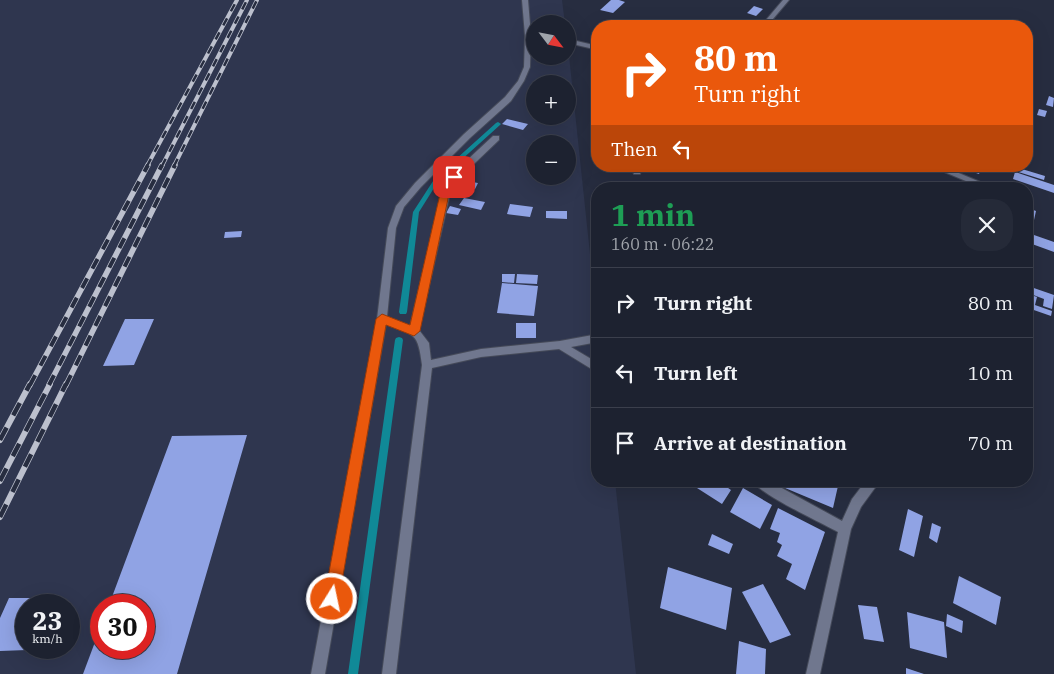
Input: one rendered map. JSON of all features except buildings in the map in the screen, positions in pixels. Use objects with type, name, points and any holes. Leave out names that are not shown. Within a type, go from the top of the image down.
[{"type":"street","points":[[525,0],[528,15]]},
{"type":"street","points":[[769,20],[786,0]]},
{"type":"street","points":[[576,43],[591,46]]},
{"type":"street","points":[[318,674],[382,319],[392,228],[400,206],[467,136],[508,99],[521,81],[527,65]]},
{"type":"street","points":[[414,331],[448,184],[496,138]]},
{"type":"street","points":[[949,172],[975,182]]},
{"type":"street","points":[[382,319],[414,331],[424,344],[427,365],[389,674]]},
{"type":"street","points":[[427,365],[481,353],[560,345],[591,339]]},
{"type":"street","points":[[560,345],[591,365]]},
{"type":"street","points":[[768,487],[845,528]]},
{"type":"street","points":[[813,674],[845,528],[852,508],[868,487]]},
{"type":"shaded area","points":[[0,0],[562,0],[564,15],[526,15],[526,65],[570,65],[571,75],[526,75],[526,125],[576,125],[576,122],[591,263],[591,487],[616,487],[636,674],[0,674]]},
{"type":"waterway","points":[[403,312],[416,212],[437,179],[498,124]]},
{"type":"waterway","points":[[353,674],[399,340]]},
{"type":"railway","points":[[147,166],[237,0]]},
{"type":"railway","points":[[162,166],[247,0]]},
{"type":"railway","points":[[174,166],[257,0]]},
{"type":"railway","points":[[30,385],[148,165]]},
{"type":"railway","points":[[49,385],[162,165]]},
{"type":"railway","points":[[66,385],[175,165]]},
{"type":"railway","points":[[0,440],[30,384]]},
{"type":"railway","points":[[0,481],[50,384]]},
{"type":"railway","points":[[0,517],[66,384]]},
{"type":"route","points":[[332,599],[382,319],[414,331],[445,194],[448,184],[454,177]]}]
